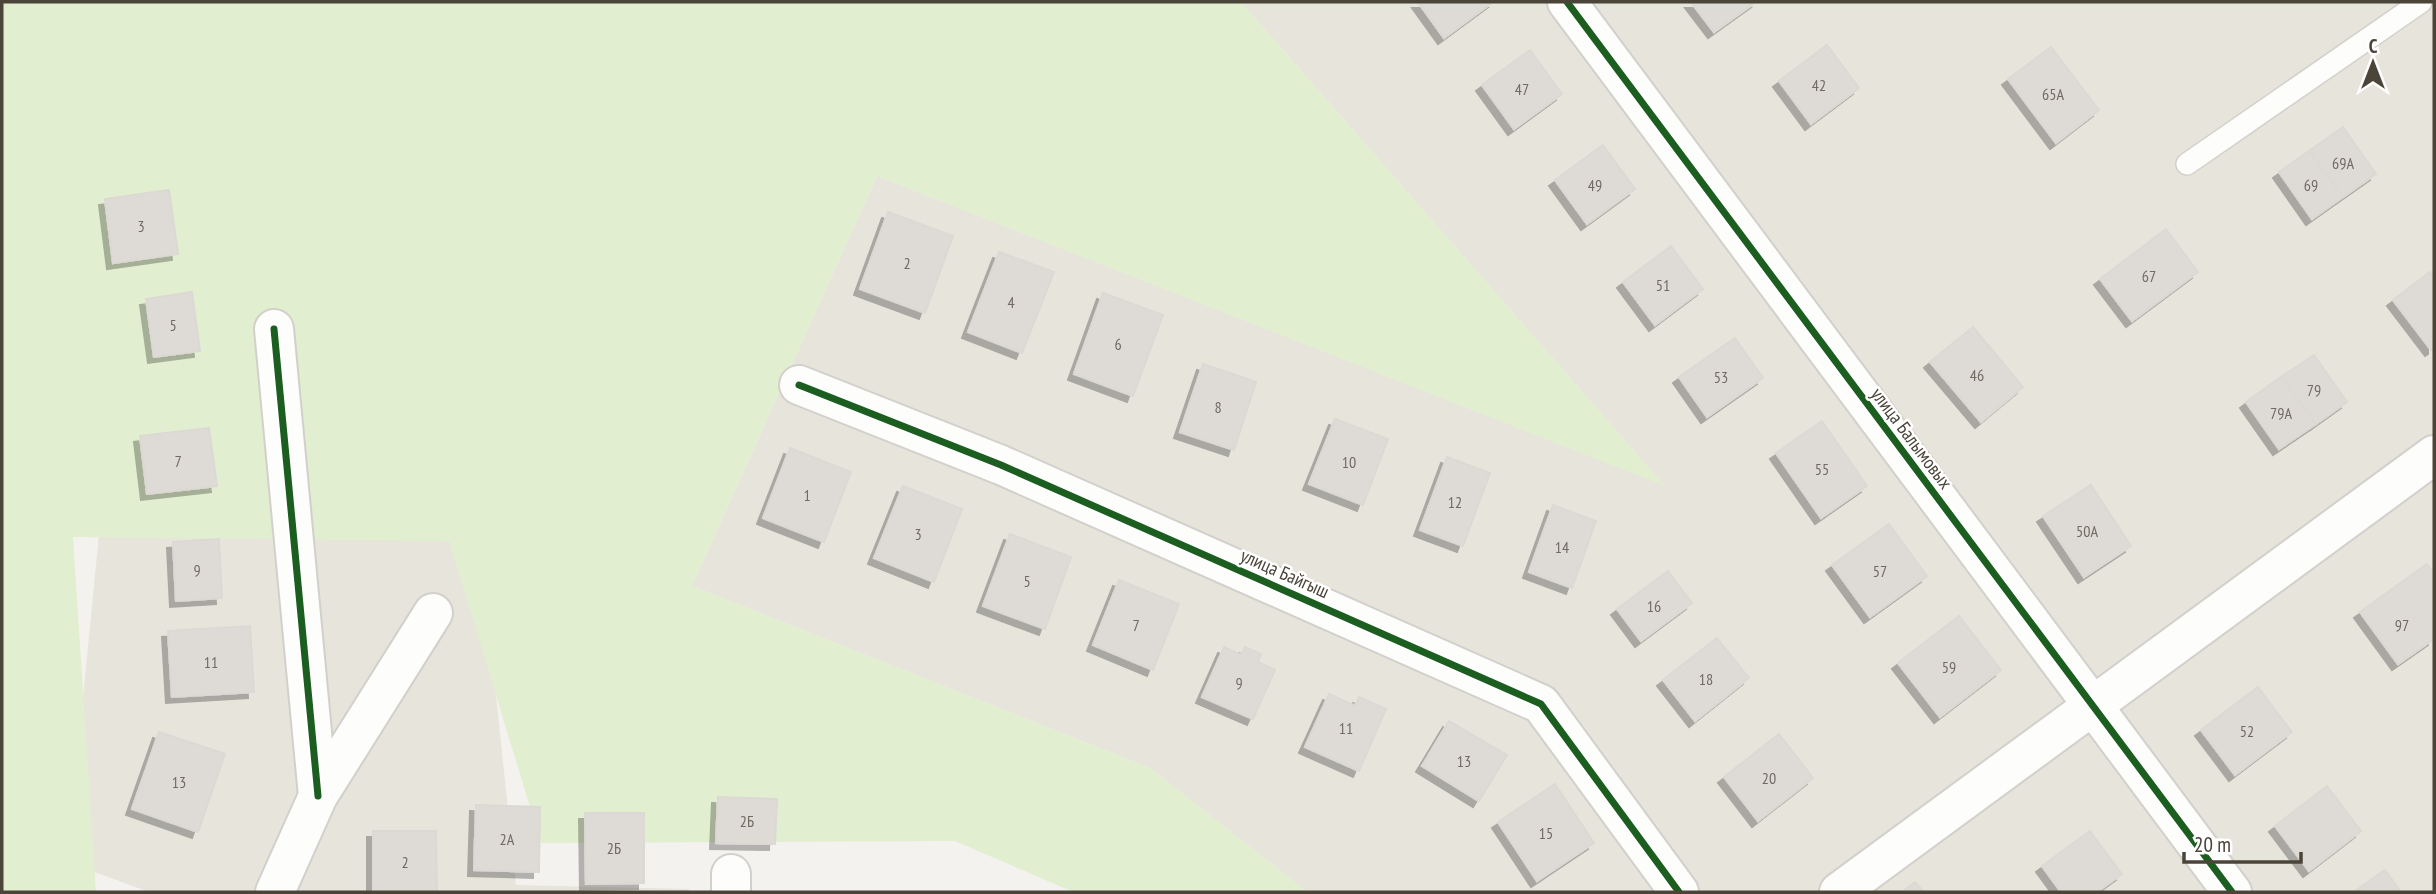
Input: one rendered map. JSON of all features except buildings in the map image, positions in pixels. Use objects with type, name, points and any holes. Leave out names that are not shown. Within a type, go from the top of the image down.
[{"type":"street","name":"улица Балымовых","points":[[1567,2],[2232,892]]},
{"type":"street","points":[[274,328],[318,796]]},
{"type":"street","name":"улица Байгыш","points":[[799,385],[1001,465],[1541,704],[1679,892]]},
{"type":"street","points":[[1839,892],[2434,455]]},
{"type":"street","points":[[275,892],[318,796],[433,613]]},
{"type":"lane","points":[[2187,164],[2421,2]]},
{"type":"shaded area","points":[[1241,2],[2434,2],[2434,892],[1307,892],[1150,768],[692,586],[877,176],[1664,485]]},
{"type":"shaded area","points":[[103,493],[480,544],[516,885],[689,889],[689,892],[149,892],[67,862]]},
{"type":"green space","points":[[2,2],[1241,2],[1665,486],[877,176],[692,586],[1150,768],[1307,892],[1073,892],[955,841],[541,843],[449,541],[73,537],[96,892],[2,892]]},
{"type":"cycle path","points":[[1567,2],[2232,892]]},
{"type":"cycle path","points":[[274,329],[318,796]]},
{"type":"cycle path","points":[[799,385],[1001,465],[1541,704],[1679,892]]}]
